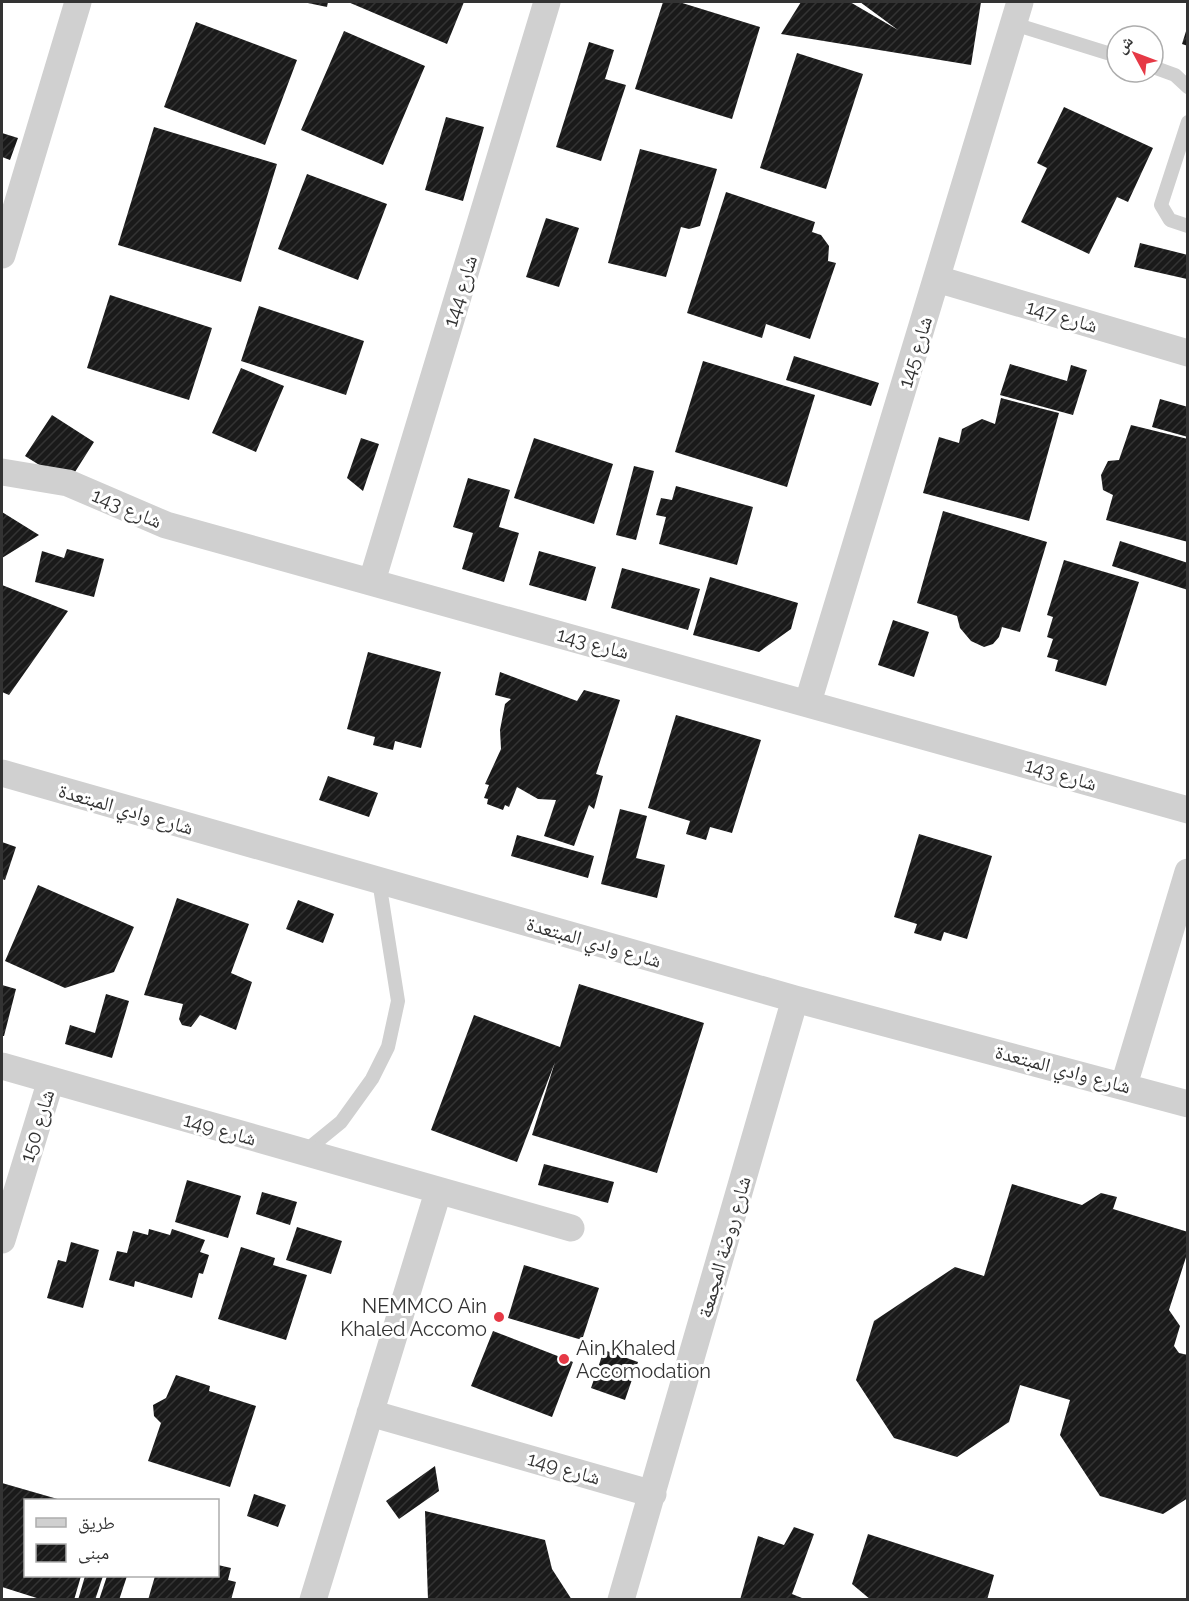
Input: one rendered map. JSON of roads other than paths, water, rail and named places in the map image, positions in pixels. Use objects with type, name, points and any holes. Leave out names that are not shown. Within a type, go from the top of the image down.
[{"type":"street","points":[[2,255],[78,2]]},
{"type":"street","name":"شارع 144","points":[[372,581],[548,2]]},
{"type":"street","name":"شارع 145","points":[[808,702],[1017,13]]},
{"type":"street","name":"شارع 147","points":[[937,279],[1188,353]]},
{"type":"street","name":"شارع 143","points":[[2,472],[68,483],[166,525],[808,702],[1188,810]]},
{"type":"street","name":"شارع وادي المبتعدة","points":[[2,773],[795,999],[1124,1085],[1188,1104]]},
{"type":"street","points":[[1124,1085],[1188,872]]},
{"type":"street","name":"شارع روضة المجمعة","points":[[621,1599],[795,999]]},
{"type":"street","name":"شارع 149","points":[[2,1066],[438,1192],[572,1228]]},
{"type":"street","name":"شارع 150","points":[[2,1240],[51,1080]]},
{"type":"street","points":[[313,1599],[438,1192]]},
{"type":"street","name":"شارع 149","points":[[370,1413],[653,1494]]},
{"type":"lane","points":[[1017,13],[1105,51]]},
{"type":"lane","points":[[1165,71],[1175,75],[1188,87]]},
{"type":"lane","points":[[1188,122],[1161,205],[1170,220],[1188,226]]},
{"type":"lane","points":[[303,1153],[341,1122],[372,1079],[388,1047],[398,1000],[379,881]]},
{"type":"place","name":"NEMMCO Ain Khaled Accomo","points":[[499,1317]]},
{"type":"place","name":"Ain Khaled Accomodation","points":[[564,1359]]}]
